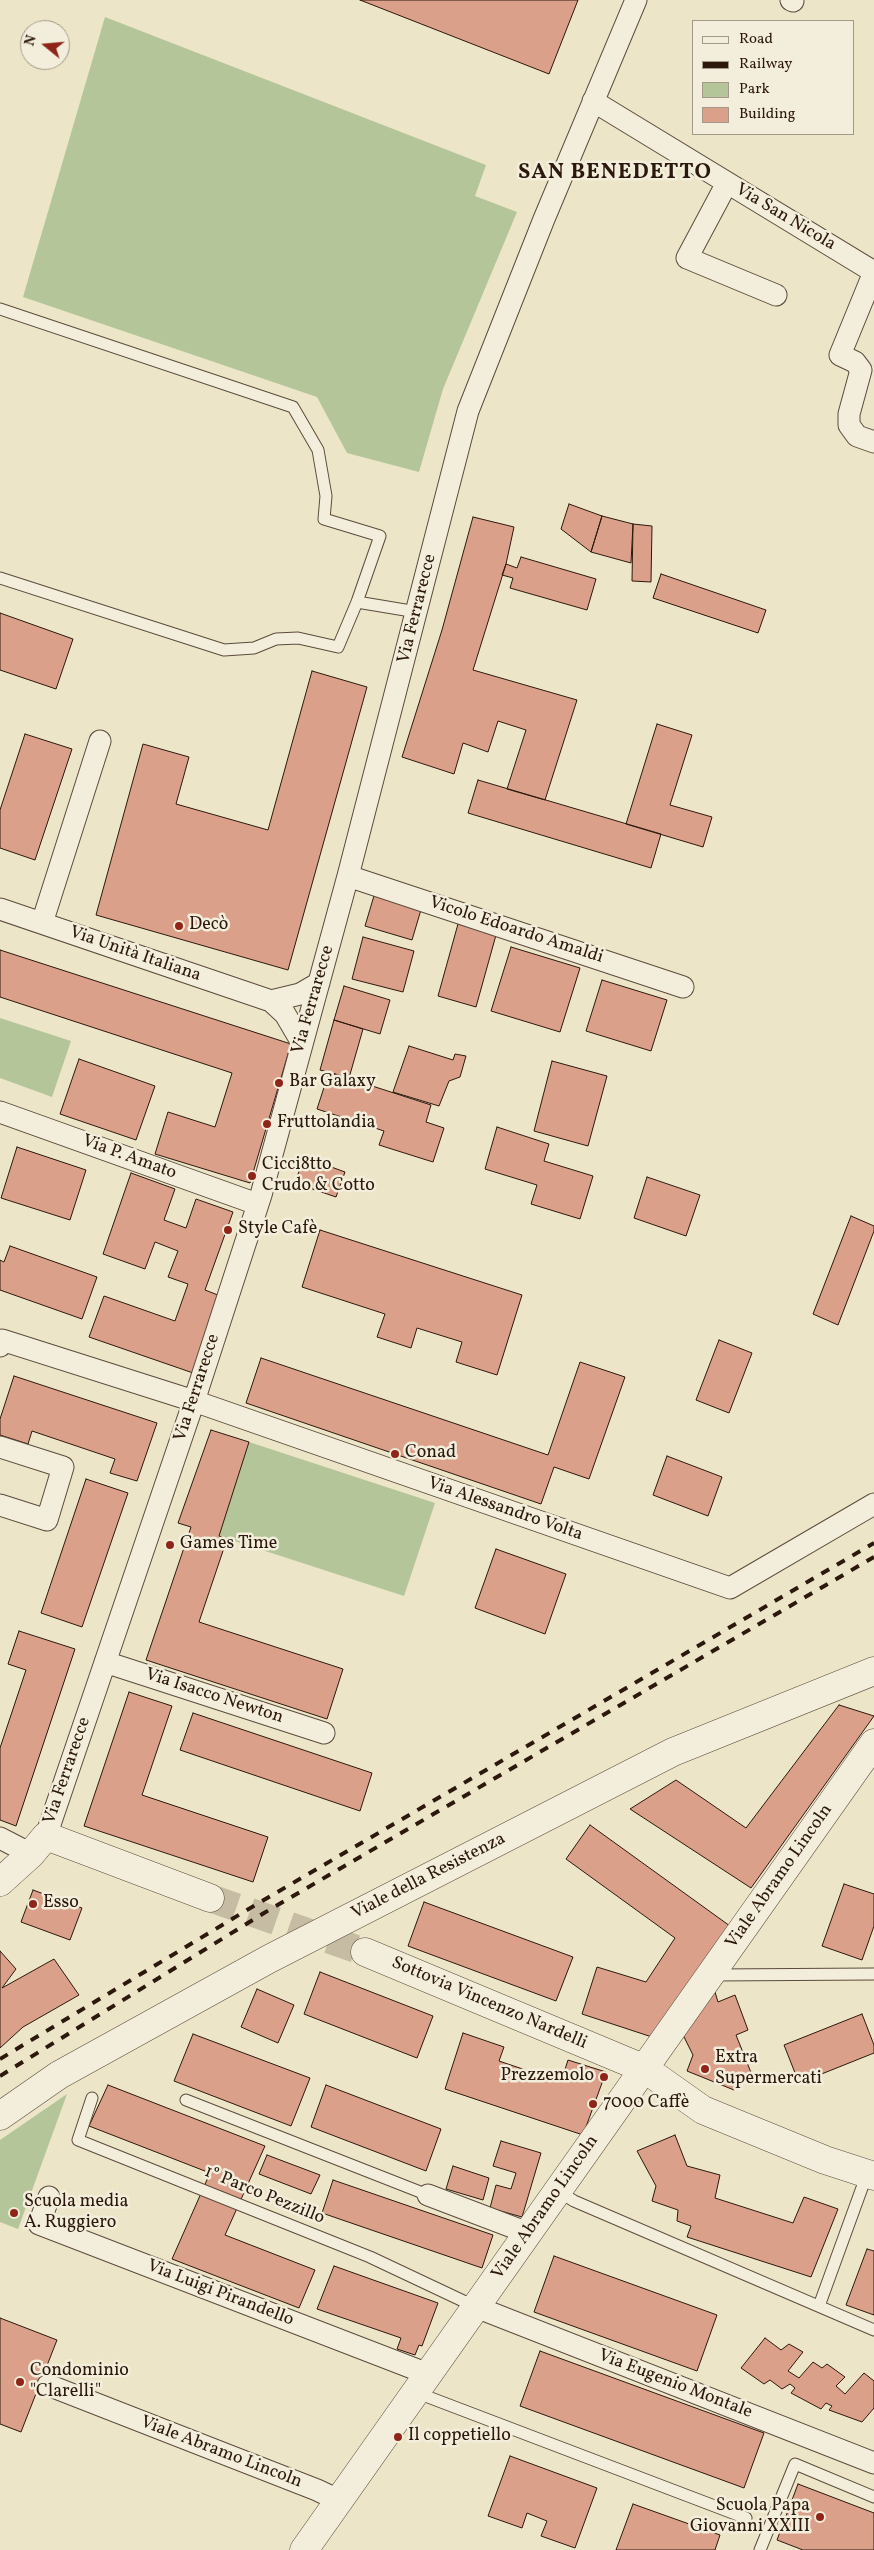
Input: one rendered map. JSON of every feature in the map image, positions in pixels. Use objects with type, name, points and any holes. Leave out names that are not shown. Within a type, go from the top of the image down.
[{"type":"street","name":"Via Ferrarecce","points":[[39,1845],[105,1662],[194,1401],[257,1204],[348,876],[468,411],[544,219],[636,0]]},
{"type":"street","name":"Via San Nicola","points":[[593,101],[874,272]]},
{"type":"street","points":[[727,183],[687,258],[776,295]]},
{"type":"street","points":[[874,272],[840,355],[855,362],[861,370],[849,414],[849,425],[852,432],[857,436],[874,442]]},
{"type":"street","points":[[42,923],[100,742]]},
{"type":"street","name":"Vicolo Edoardo Amaldi","points":[[348,876],[684,987]]},
{"type":"street","name":"Via Unità Italiana","points":[[0,909],[271,1001],[285,1014],[302,1043]]},
{"type":"street","points":[[271,1001],[300,994],[319,983]]},
{"type":"street","name":"Via P. Amato","points":[[0,1112],[257,1204]]},
{"type":"street","name":"Via Alessandro Volta","points":[[0,1346],[2,1340],[194,1401],[730,1588],[874,1504]]},
{"type":"street","points":[[0,1447],[64,1467],[47,1520],[0,1505]]},
{"type":"street","name":"Via Isacco Newton","points":[[105,1662],[324,1733]]},
{"type":"street","name":"Viale della Resistenza","points":[[0,2116],[59,2075],[269,1959],[673,1752],[874,1671]]},
{"type":"street","name":"Viale Abramo Lincoln","points":[[304,2550],[712,1975],[874,1743]]},
{"type":"street","points":[[0,1838],[39,1845],[210,1898]]},
{"type":"street","points":[[0,1882],[39,1845]]},
{"type":"street","name":"Sottovia Vincenzo Nardelli","points":[[365,1952],[645,2069],[703,2110]]},
{"type":"street","points":[[614,2056],[629,2091],[703,2110],[825,2160],[871,2175]]},
{"type":"street","points":[[428,2195],[528,2233]]},
{"type":"street","name":"Via Luigi Pirandello","points":[[48,2197],[39,2224],[421,2383]]},
{"type":"street","name":"Via Eugenio Montale","points":[[476,2307],[874,2463]]},
{"type":"street","name":"Viale Abramo Lincoln","points":[[48,2384],[308,2486],[338,2500]]},
{"type":"lane","points":[[0,309],[293,407],[318,450],[326,496],[324,519],[380,536],[358,602],[338,647],[298,638],[276,639],[254,648],[224,650],[0,578]]},
{"type":"lane","points":[[358,602],[417,612]]},
{"type":"lane","points":[[712,1975],[874,1974]]},
{"type":"lane","name":"1° Parco Pezzillo","points":[[92,2098],[78,2140],[370,2257],[476,2307]]},
{"type":"lane","points":[[186,2100],[428,2195]]},
{"type":"lane","points":[[820,2306],[871,2175]]},
{"type":"lane","points":[[558,2192],[574,2201],[874,2330]]},
{"type":"lane","points":[[421,2383],[746,2518]]},
{"type":"lane","points":[[760,2550],[795,2464],[874,2497]]},
{"type":"green space","points":[[105,17],[486,165],[475,196],[517,212],[443,389],[419,472],[347,453],[317,397],[23,297]]},
{"type":"green space","points":[[0,1018],[71,1041],[52,1097],[0,1078]]},
{"type":"green space","points":[[249,1442],[435,1503],[404,1596],[219,1536]]},
{"type":"green space","name":"Scuola media A. Ruggiero","points":[[67,2094],[18,2229],[0,2222],[0,2140]]},
{"type":"building","points":[[360,0],[578,0],[549,74]]},
{"type":"building","points":[[569,504],[602,516],[591,552],[561,529]]},
{"type":"building","points":[[602,516],[633,524],[631,563],[591,552]]},
{"type":"building","points":[[473,517],[514,527],[506,564],[473,670],[577,700],[545,800],[507,789],[526,730],[498,721],[488,752],[463,743],[454,774],[402,757],[442,630]]},
{"type":"building","points":[[633,524],[652,526],[651,582],[632,581]]},
{"type":"building","points":[[521,557],[596,579],[587,610],[510,588],[513,578],[502,575],[506,564],[517,568]]},
{"type":"building","points":[[661,574],[766,610],[758,633],[653,598]]},
{"type":"building","points":[[0,613],[73,639],[56,689],[0,670]]},
{"type":"building","points":[[312,671],[367,687],[288,970],[96,915],[143,744],[189,757],[176,804],[268,830]]},
{"type":"building","points":[[657,724],[692,735],[670,805],[712,817],[703,847],[626,824]]},
{"type":"building","points":[[25,734],[72,749],[35,860],[0,848],[0,810]]},
{"type":"building","points":[[478,780],[661,834],[651,868],[468,813]]},
{"type":"building","points":[[376,889],[423,903],[412,940],[365,926]]},
{"type":"building","points":[[458,924],[496,935],[476,1007],[438,996]]},
{"type":"building","points":[[363,937],[414,951],[403,992],[352,979]]},
{"type":"building","points":[[511,947],[580,968],[560,1032],[491,1011]]},
{"type":"building","points":[[0,950],[291,1044],[250,1183],[155,1154],[168,1112],[215,1127],[232,1073],[0,997]]},
{"type":"building","points":[[602,980],[667,1000],[651,1051],[586,1031]]},
{"type":"building","points":[[344,986],[390,1000],[380,1034],[334,1020]]},
{"type":"building","points":[[334,1020],[363,1029],[349,1078],[320,1070]]},
{"type":"building","points":[[409,1046],[453,1060],[455,1054],[466,1056],[460,1077],[449,1081],[439,1106],[393,1092]]},
{"type":"building","points":[[79,1059],[155,1086],[136,1140],[60,1114]]},
{"type":"building","points":[[552,1061],[607,1076],[588,1146],[534,1131]]},
{"type":"building","points":[[329,1072],[431,1105],[426,1122],[444,1128],[433,1162],[379,1145],[384,1131],[317,1109]]},
{"type":"building","points":[[497,1127],[549,1144],[544,1161],[593,1176],[580,1219],[531,1204],[537,1185],[485,1169]]},
{"type":"building","points":[[17,1147],[86,1170],[70,1220],[1,1198]]},
{"type":"building","points":[[304,1157],[345,1172],[336,1197],[295,1183]]},
{"type":"building","points":[[131,1173],[175,1189],[164,1220],[186,1228],[196,1199],[233,1212],[205,1290],[223,1297],[196,1374],[89,1337],[104,1296],[175,1321],[188,1284],[168,1277],[178,1251],[155,1242],[145,1269],[103,1254]]},
{"type":"building","points":[[647,1177],[700,1195],[686,1236],[634,1218]]},
{"type":"building","points":[[851,1216],[874,1226],[874,1231],[838,1325],[813,1314]]},
{"type":"building","points":[[320,1230],[522,1295],[497,1375],[456,1362],[462,1342],[417,1328],[411,1348],[377,1337],[385,1314],[302,1287]]},
{"type":"building","points":[[10,1246],[97,1277],[82,1319],[0,1290],[0,1260],[4,1262]]},
{"type":"building","points":[[719,1340],[752,1353],[729,1413],[696,1400]]},
{"type":"building","points":[[261,1358],[548,1455],[580,1362],[625,1377],[589,1479],[554,1467],[541,1504],[246,1403]]},
{"type":"building","points":[[14,1376],[157,1423],[137,1481],[110,1473],[115,1459],[32,1431],[28,1444],[0,1435],[0,1419]]},
{"type":"building","points":[[211,1430],[249,1442],[219,1536],[227,1539],[199,1622],[343,1669],[327,1719],[146,1660],[191,1527],[178,1523]]},
{"type":"building","points":[[667,1456],[722,1477],[708,1516],[653,1495]]},
{"type":"building","points":[[86,1479],[128,1493],[82,1627],[41,1613]]},
{"type":"building","points":[[496,1549],[566,1574],[545,1634],[475,1608]]},
{"type":"building","points":[[19,1631],[75,1649],[16,1826],[0,1820],[0,1748],[26,1670],[8,1664]]},
{"type":"building","points":[[129,1692],[172,1706],[142,1795],[268,1837],[253,1882],[84,1826]]},
{"type":"building","points":[[839,1705],[874,1716],[751,1888],[630,1809],[676,1780],[746,1828]]},
{"type":"building","points":[[193,1713],[372,1773],[360,1811],[180,1750]]},
{"type":"building","points":[[590,1825],[730,1926],[652,2037],[582,2014],[597,1967],[646,1982],[675,1938],[566,1859]]},
{"type":"building","points":[[844,1884],[874,1894],[874,1926],[862,1960],[822,1946]]},
{"type":"building","points":[[33,1890],[82,1908],[70,1940],[21,1922]]},
{"type":"building","points":[[424,1902],[573,1957],[556,2001],[408,1946]]},
{"type":"building","points":[[0,1951],[16,1969],[2,1988],[54,1959],[79,1995],[23,2027],[0,2048]]},
{"type":"building","points":[[320,1972],[433,2016],[417,2058],[304,2014]]},
{"type":"building","points":[[257,1989],[294,2005],[278,2043],[241,2027]]},
{"type":"building","points":[[715,1992],[718,2002],[735,1995],[748,2030],[736,2035],[752,2075],[734,2090],[687,2071],[693,2055],[683,2035]]},
{"type":"building","points":[[862,2014],[874,2045],[874,2053],[799,2083],[784,2045]]},
{"type":"building","points":[[463,2033],[504,2047],[499,2061],[561,2082],[568,2060],[606,2072],[583,2135],[445,2089]]},
{"type":"building","points":[[193,2034],[310,2078],[291,2126],[174,2081]]},
{"type":"building","points":[[108,2085],[265,2146],[225,2235],[315,2270],[299,2308],[172,2259],[210,2173],[89,2126]]},
{"type":"building","points":[[326,2085],[441,2129],[426,2171],[311,2127]]},
{"type":"building","points":[[675,2135],[687,2166],[720,2175],[715,2198],[793,2223],[804,2197],[838,2209],[811,2277],[687,2237],[691,2226],[677,2221],[678,2210],[652,2201],[656,2186],[637,2151]]},
{"type":"building","points":[[501,2141],[541,2153],[522,2217],[490,2208],[496,2185],[511,2189],[516,2173],[493,2166]]},
{"type":"building","points":[[267,2155],[320,2175],[311,2194],[259,2174]]},
{"type":"building","points":[[453,2166],[489,2178],[483,2200],[446,2189]]},
{"type":"building","points":[[333,2180],[493,2235],[482,2268],[322,2213]]},
{"type":"building","points":[[867,2249],[874,2251],[874,2315],[846,2305]]},
{"type":"building","points":[[554,2256],[717,2315],[697,2371],[534,2312]]},
{"type":"building","points":[[334,2266],[438,2303],[422,2346],[419,2345],[415,2355],[397,2349],[401,2338],[317,2309]]},
{"type":"building","name":"Condominio \"Clarelli\"","points":[[0,2318],[57,2340],[21,2432],[0,2424]]},
{"type":"building","points":[[765,2338],[781,2350],[789,2344],[803,2352],[788,2371],[799,2378],[813,2362],[822,2368],[827,2364],[845,2377],[836,2386],[845,2394],[864,2373],[874,2381],[874,2408],[862,2422],[829,2410],[832,2406],[826,2403],[821,2409],[791,2393],[795,2388],[790,2384],[782,2389],[770,2380],[764,2384],[741,2368]]},
{"type":"building","points":[[540,2351],[764,2433],[744,2488],[520,2406]]},
{"type":"building","points":[[510,2456],[597,2488],[575,2548],[541,2536],[547,2521],[527,2513],[522,2528],[488,2516]]},
{"type":"building","points":[[798,2484],[874,2513],[874,2550],[803,2550],[777,2540]]},
{"type":"building","points":[[633,2504],[720,2535],[715,2550],[616,2550]]},
{"type":"tunnel","points":[[210,1898],[365,1952]]},
{"type":"railway","points":[[0,2059],[257,1904],[874,1543]]},
{"type":"railway","points":[[0,2076],[264,1913],[874,1557]]},
{"type":"place","name":"Decò","points":[[179,926]]},
{"type":"place","name":"Bar Galaxy","points":[[279,1083]]},
{"type":"place","name":"Fruttolandia","points":[[267,1124]]},
{"type":"place","name":"Cicci8tto Crudo & Cotto","points":[[252,1176]]},
{"type":"place","name":"Style Cafè","points":[[228,1230]]},
{"type":"place","name":"Conad","points":[[395,1454]]},
{"type":"place","name":"Games Time","points":[[170,1545]]},
{"type":"place","name":"Esso","points":[[33,1904]]},
{"type":"place","name":"Extra Supermercati","points":[[705,2069]]},
{"type":"place","name":"Prezzemolo","points":[[604,2077]]},
{"type":"place","name":"7000 Caffè","points":[[593,2104]]},
{"type":"place","name":"Scuola media A. Ruggiero","points":[[14,2213]]},
{"type":"place","name":"Condominio \"Clarelli\"","points":[[20,2382]]},
{"type":"place","name":"Il coppetiello","points":[[398,2437]]},
{"type":"place","name":"Scuola Papa Giovanni XXIII","points":[[820,2517]]},
{"type":"district","name":"SAN BENEDETTO","points":[[615,174]]}]
